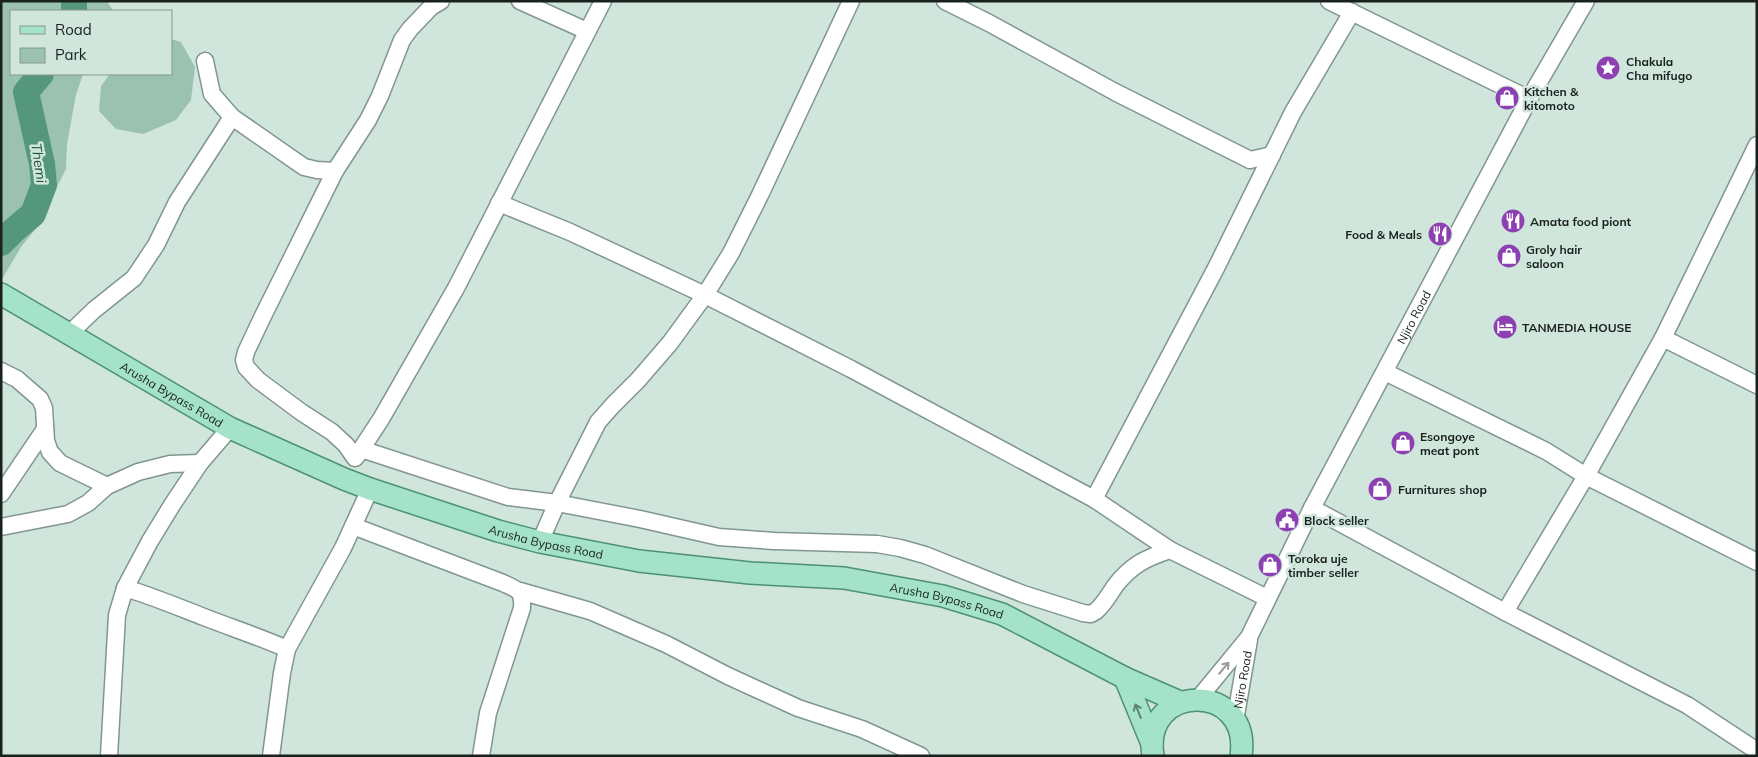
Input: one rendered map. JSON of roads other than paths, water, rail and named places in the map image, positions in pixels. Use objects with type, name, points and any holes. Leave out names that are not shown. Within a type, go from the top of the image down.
[{"type":"main road","name":"Arusha Bypass Road","points":[[4,295],[230,428],[370,489],[540,542],[639,561],[750,573],[844,578],[943,596],[1002,614],[1125,678],[1189,701],[1212,702],[1226,709],[1235,721]]},
{"type":"main road","points":[[1125,678],[1152,750]]},
{"type":"main road","points":[[1152,750],[1154,730],[1160,718],[1169,709],[1189,701]]},
{"type":"main road","points":[[1235,721],[1241,733],[1244,752]]},
{"type":"street","points":[[441,1],[430,7],[402,40],[372,112],[335,171],[250,343],[244,360],[246,367],[258,380],[332,432],[358,454],[508,498],[557,503],[719,537],[774,541],[877,544],[900,548],[925,555],[1023,594],[1083,613],[1091,614],[1102,606],[1117,583],[1134,565],[1170,550]]},
{"type":"street","points":[[520,1],[587,30]]},
{"type":"street","points":[[344,479],[447,305],[603,1]]},
{"type":"street","points":[[540,542],[557,503],[598,422],[670,343],[705,295],[731,252],[760,196],[851,1]]},
{"type":"street","points":[[945,1],[1115,92],[1250,160],[1272,155]]},
{"type":"street","points":[[1329,1],[1529,99]]},
{"type":"street","name":"Njiro Road","points":[[1235,721],[1249,637],[1267,598],[1312,508],[1529,99],[1586,1]]},
{"type":"street","points":[[1094,499],[1216,268],[1293,112],[1352,12]]},
{"type":"street","points":[[205,61],[212,94],[232,117],[304,167],[335,171]]},
{"type":"street","points":[[69,334],[94,310],[134,278],[156,245],[177,202],[232,117]]},
{"type":"street","points":[[1506,612],[1586,476],[1663,338],[1757,145]]},
{"type":"street","points":[[499,202],[570,232],[705,295],[851,369],[1094,499],[1170,550],[1267,598]]},
{"type":"street","points":[[1663,338],[1757,385]]},
{"type":"street","points":[[1,371],[17,379],[40,399],[44,408],[46,441],[50,452],[60,463],[107,486]]},
{"type":"street","points":[[1385,372],[1546,451],[1586,476],[1757,562]]},
{"type":"street","points":[[109,756],[117,615],[125,588],[150,541],[200,464],[230,428]]},
{"type":"street","points":[[1,494],[45,429]]},
{"type":"street","points":[[1,527],[68,514],[88,503],[107,486],[138,472],[170,464],[200,464]]},
{"type":"street","points":[[271,756],[287,649],[353,526],[370,489]]},
{"type":"street","points":[[1312,508],[1506,612],[1687,704],[1757,751]]},
{"type":"street","points":[[353,526],[520,591],[590,611],[666,644],[728,676],[798,708],[862,729],[921,756]]},
{"type":"street","points":[[125,588],[159,598],[287,649]]},
{"type":"street","points":[[481,756],[488,713],[522,608],[523,597],[520,591]]},
{"type":"street","name":"Njiro Road","points":[[1189,701],[1249,637]]},
{"type":"waterway","name":"Themi","points":[[74,1],[74,10]]},
{"type":"waterway","name":"Themi","points":[[1,243],[33,214],[44,185],[42,164],[26,92],[40,75]]},
{"type":"place","name":"Chakula Cha mifugo","points":[[1608,68]]},
{"type":"place","name":"Kitchen & kitomoto","points":[[1507,98]]},
{"type":"place","name":"Amata food piont","points":[[1513,221]]},
{"type":"place","name":"Food & Meals","points":[[1440,234]]},
{"type":"place","name":"Groly hair saloon","points":[[1509,256]]},
{"type":"place","name":"TANMEDIA HOUSE","points":[[1505,327]]},
{"type":"place","name":"Esongoye meat pont","points":[[1403,443]]},
{"type":"place","name":"Furnitures shop","points":[[1380,489]]},
{"type":"place","name":"Block seller","points":[[1287,520]]},
{"type":"place","name":"Toroka uje timber seller","points":[[1270,565]]}]
